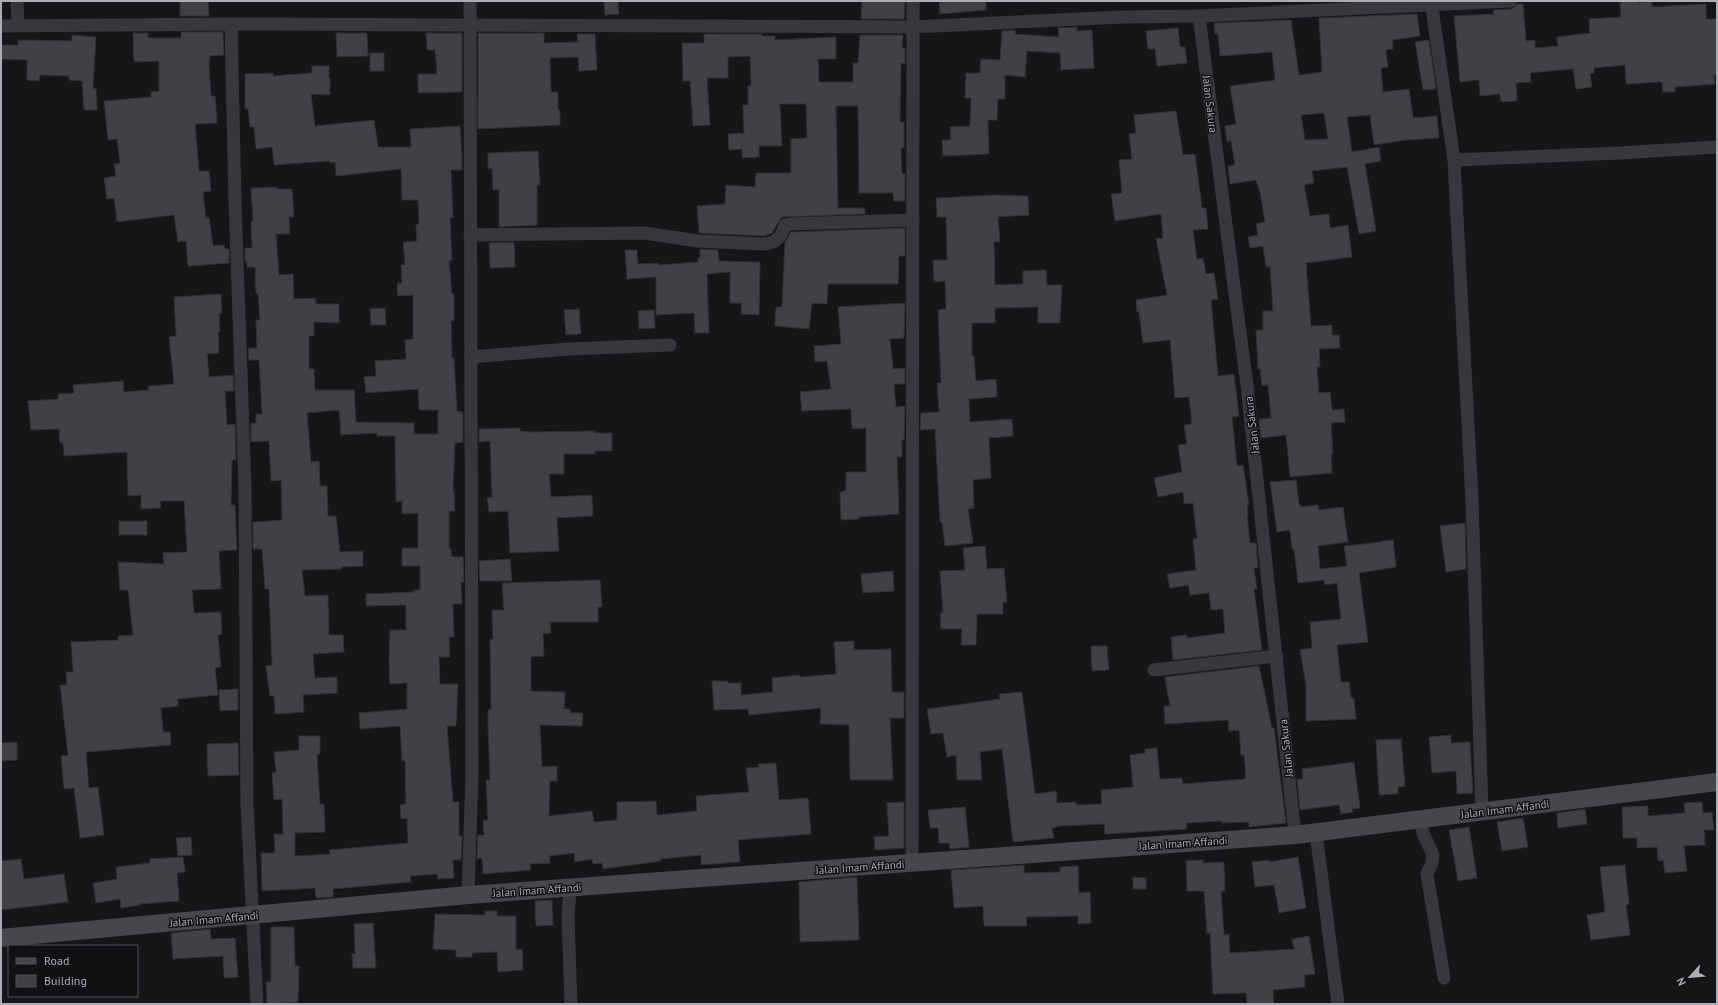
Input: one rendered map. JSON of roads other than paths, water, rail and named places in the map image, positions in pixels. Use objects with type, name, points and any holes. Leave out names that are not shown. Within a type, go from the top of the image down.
[{"type":"street","points":[[17,1],[18,26]]},
{"type":"street","points":[[468,895],[472,775],[469,90],[471,25],[470,1]]},
{"type":"street","points":[[912,863],[913,1]]},
{"type":"street","points":[[1,26],[231,24],[913,27],[1198,16],[1432,2],[1511,1]]},
{"type":"street","points":[[1432,2],[1454,160],[1472,500],[1482,812]]},
{"type":"street","name":"Jalan Sakura","points":[[1198,16],[1247,386],[1295,835]]},
{"type":"street","points":[[231,24],[245,488],[247,804],[257,1004]]},
{"type":"street","points":[[1454,160],[1612,154],[1717,147]]},
{"type":"street","points":[[470,235],[645,233],[697,240],[764,244],[772,243],[779,239],[785,225],[790,224],[913,220]]},
{"type":"street","points":[[471,357],[568,349],[670,344]]},
{"type":"street","points":[[1154,670],[1277,656]]},
{"type":"street","name":"Jalan Imam Affandi","points":[[1,938],[468,895],[1295,835],[1717,782]]},
{"type":"street","points":[[1420,820],[1423,833],[1433,855],[1432,863],[1427,874],[1444,978]]},
{"type":"street","points":[[1316,833],[1338,1004]]},
{"type":"street","points":[[570,888],[568,916],[571,1004]]}]
